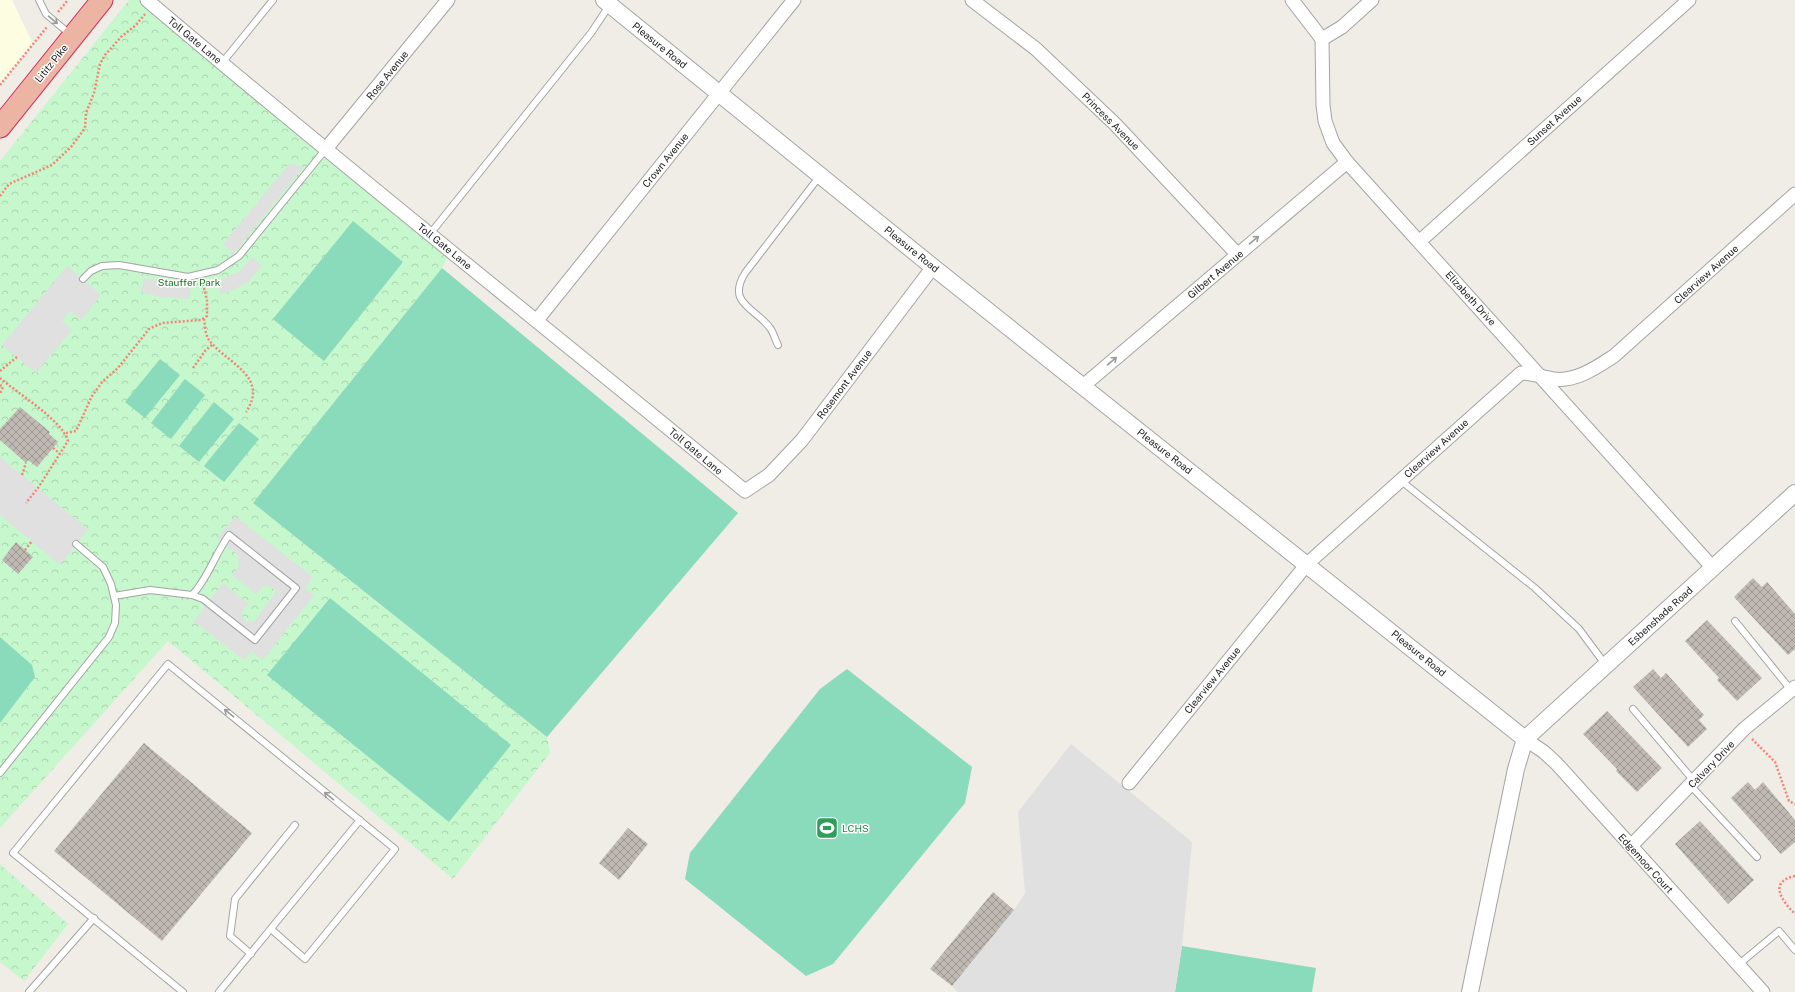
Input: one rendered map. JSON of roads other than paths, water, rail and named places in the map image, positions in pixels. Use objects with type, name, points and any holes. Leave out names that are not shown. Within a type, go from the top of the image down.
[{"type":"highway","name":"Lititz Pike","points":[[0,126],[97,4]]},
{"type":"street","name":"Rose Avenue","points":[[325,150],[448,0]]},
{"type":"street","name":"Princess Avenue","points":[[972,0],[1036,49],[1109,118],[1237,254]]},
{"type":"street","points":[[1292,0],[1322,39],[1342,27],[1372,0]]},
{"type":"street","name":"Sunset Avenue","points":[[1420,241],[1689,0]]},
{"type":"street","name":"Crown Avenue","points":[[537,320],[791,1]]},
{"type":"street","name":"Toll Gate Lane","points":[[150,2],[325,150],[537,320],[745,491]]},
{"type":"street","name":"Pleasure Road","points":[[607,2],[933,267],[1525,739]]},
{"type":"street","name":"Elizabeth Drive","points":[[1322,39],[1323,105],[1325,121],[1333,143],[1347,162],[1420,241],[1713,568]]},
{"type":"street","name":"Gilbert Avenue","points":[[1083,386],[1347,162]]},
{"type":"street","name":"Clearview Avenue","points":[[1129,783],[1307,564],[1521,372],[1555,379],[1571,378],[1582,375],[1614,356],[1795,194]]},
{"type":"street","name":"Rosemont Avenue","points":[[745,491],[769,475],[802,440],[933,267]]},
{"type":"street","name":"Esbenshade Road","points":[[1525,739],[1795,493]]},
{"type":"street","name":"Calvary Drive","points":[[1631,846],[1744,730],[1793,689]]},
{"type":"street","points":[[1470,992],[1516,769],[1525,739]]},
{"type":"street","name":"Edgemoor Court","points":[[1525,739],[1544,752],[1556,763],[1763,992]]},
{"type":"lane","points":[[39,0],[46,14],[73,36]]},
{"type":"lane","points":[[222,63],[273,0]]},
{"type":"lane","points":[[430,234],[586,38],[607,2]]},
{"type":"lane","points":[[83,279],[91,271],[102,266],[119,265],[188,277],[218,270],[239,256],[325,150]]},
{"type":"lane","points":[[778,345],[770,328],[745,306],[739,295],[739,287],[745,273],[820,175]]},
{"type":"lane","points":[[1400,480],[1535,588],[1579,629],[1606,665]]},
{"type":"lane","points":[[114,596],[150,590],[192,595],[204,599],[255,640],[296,588],[229,535],[218,550],[199,588],[192,595]]},
{"type":"lane","points":[[0,773],[109,637],[115,623],[116,605],[103,567],[76,544]]},
{"type":"lane","points":[[1735,621],[1793,689]]},
{"type":"lane","points":[[183,992],[13,853],[168,664],[395,849],[305,958],[271,929]]},
{"type":"lane","points":[[1633,709],[1692,783],[1757,857]]},
{"type":"lane","points":[[219,992],[360,820]]},
{"type":"lane","points":[[251,954],[230,936],[235,899],[295,825]]},
{"type":"lane","points":[[29,992],[94,918]]},
{"type":"lane","points":[[1738,964],[1779,932],[1795,950]]},
{"type":"place","name":"LCHS","points":[[827,828]]},
{"type":"park label","name":"Stauffer Park","points":[[189,282]]}]
